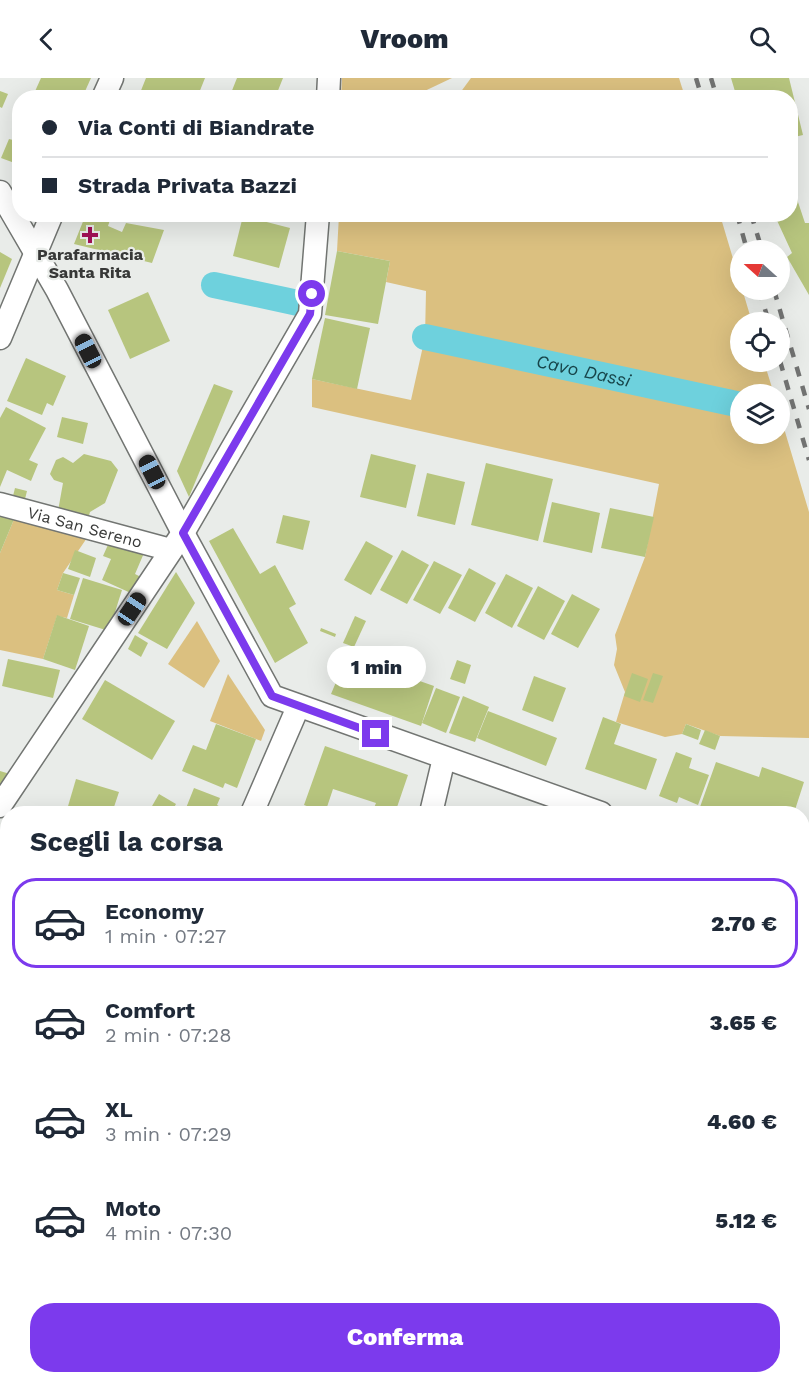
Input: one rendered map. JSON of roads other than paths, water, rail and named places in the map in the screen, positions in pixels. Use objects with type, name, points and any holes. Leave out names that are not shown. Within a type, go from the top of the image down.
[{"type":"street","points":[[0,192],[12,214]]},
{"type":"street","points":[[16,222],[57,290],[177,542],[272,696],[581,806]]},
{"type":"street","points":[[0,338],[48,222]]},
{"type":"street","points":[[0,806],[177,542],[310,314],[317,222]]},
{"type":"street","name":"Via San Sereno","points":[[0,504],[177,542]]},
{"type":"street","points":[[255,806],[298,707]]},
{"type":"street","points":[[433,806],[444,758]]},
{"type":"waterway","name":"Cavo Dassi","points":[[214,285],[298,303]]},
{"type":"waterway","name":"Cavo Dassi","points":[[425,337],[730,403]]},
{"type":"railway","points":[[696,78],[700,90]]},
{"type":"railway","points":[[711,78],[715,90]]},
{"type":"railway","points":[[739,222],[744,240]]},
{"type":"railway","points":[[753,222],[759,240]]},
{"type":"railway","points":[[762,300],[766,312]]},
{"type":"railway","points":[[777,300],[809,409]]},
{"type":"railway","points":[[783,372],[809,460]]},
{"type":"place","name":"Parafarmacia Santa Rita","points":[[90,235]]}]
